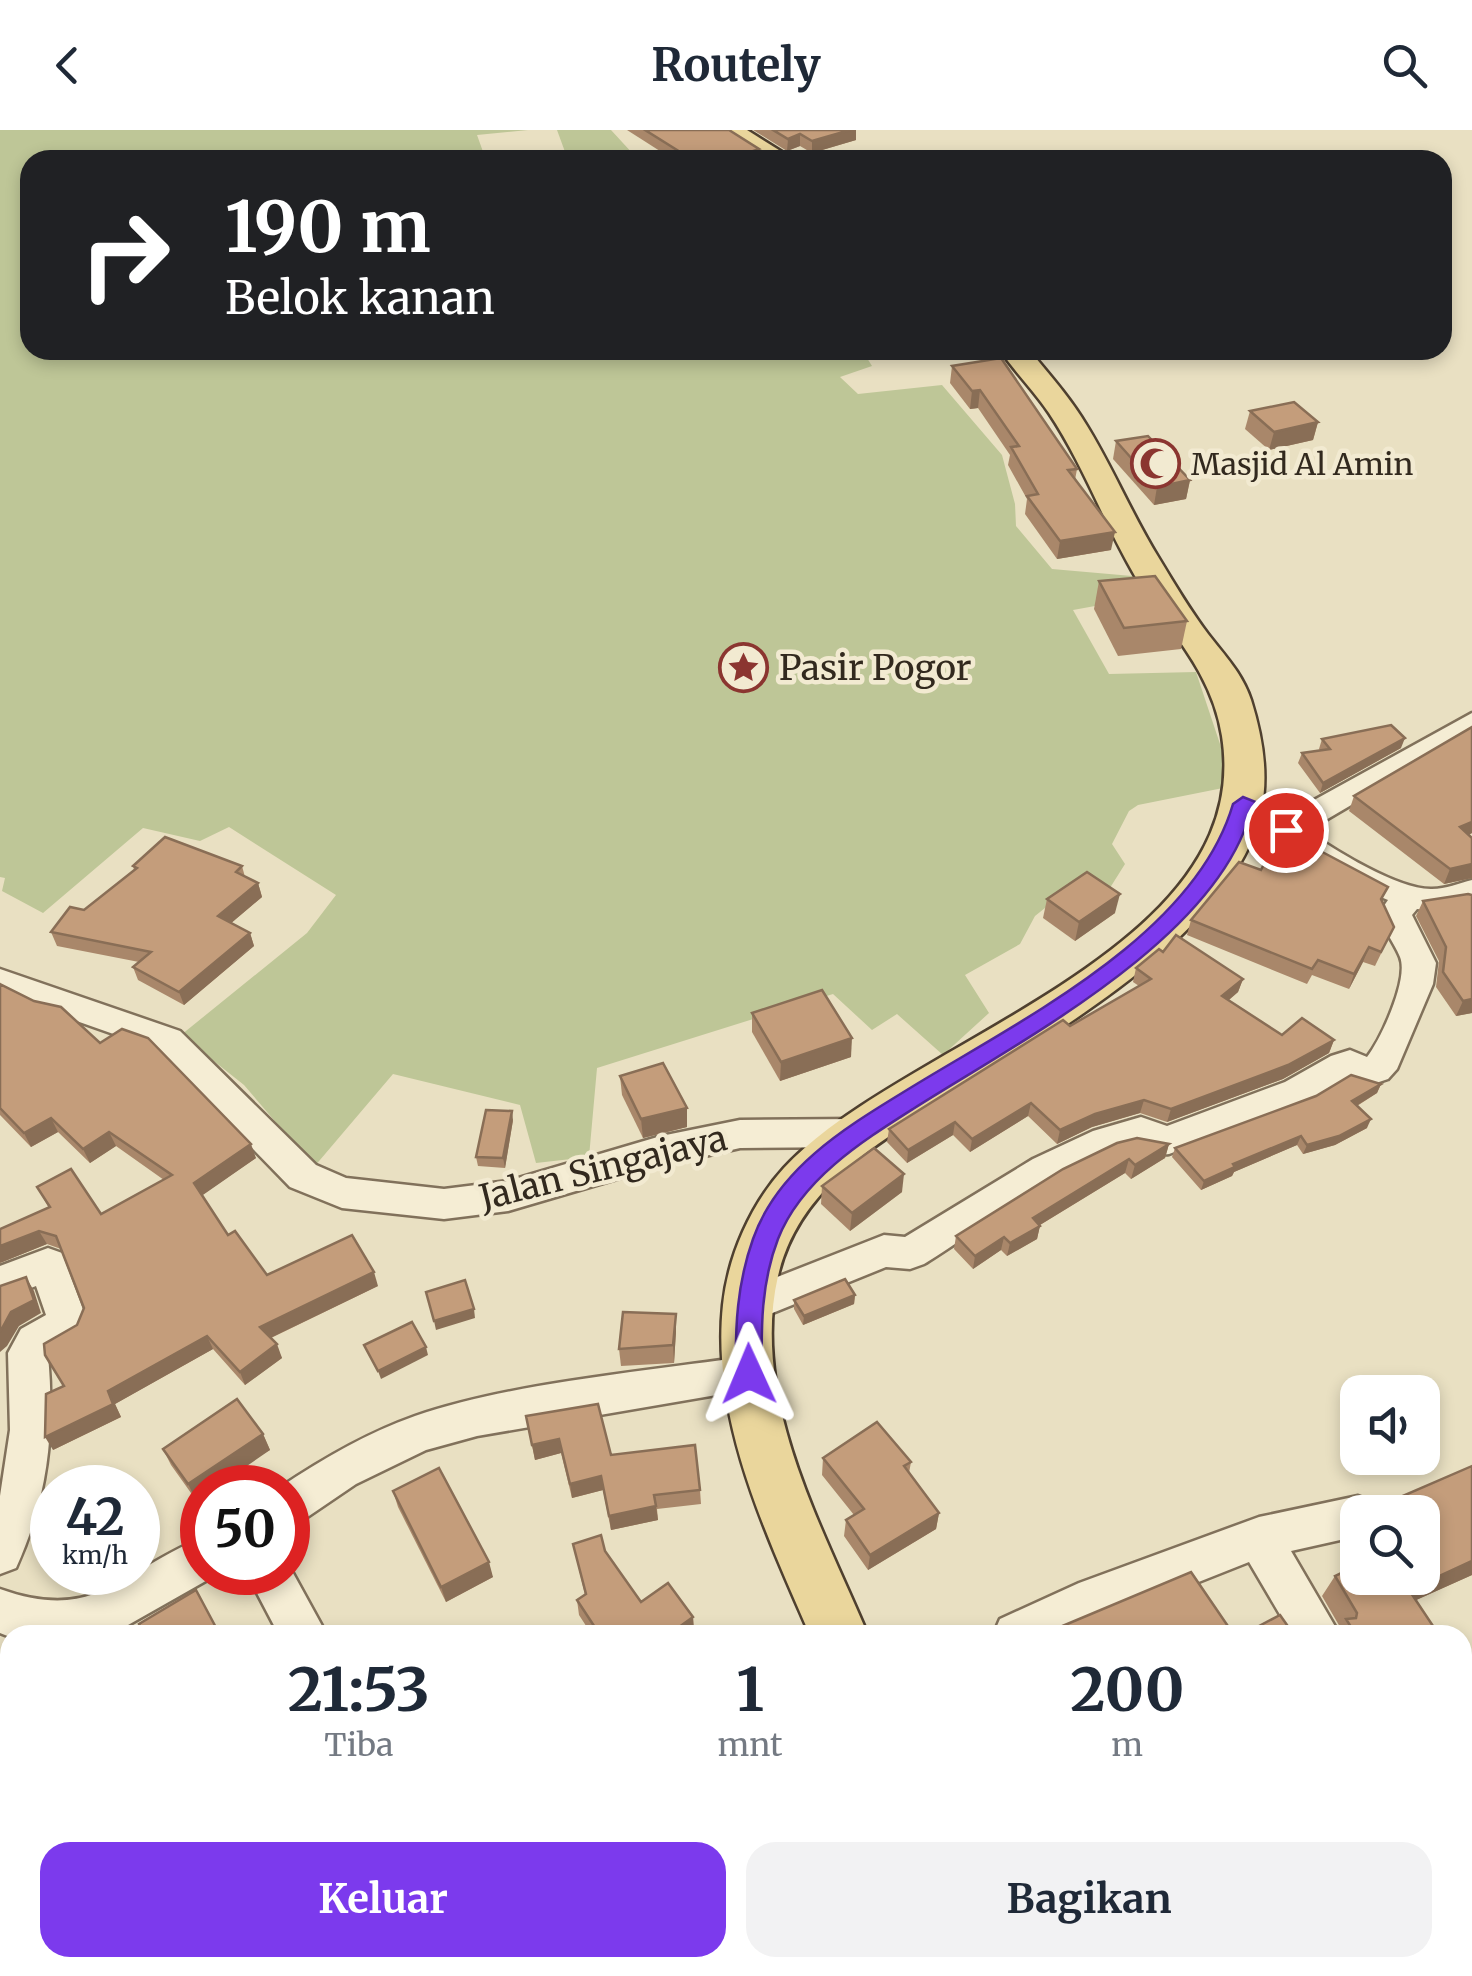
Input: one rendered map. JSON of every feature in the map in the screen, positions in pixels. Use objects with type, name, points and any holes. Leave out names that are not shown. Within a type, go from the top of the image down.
[{"type":"main road","points":[[729,130],[765,150]]},
{"type":"main road","points":[[835,1625],[782,1499],[749,1374],[748,1306],[766,1238],[788,1196],[856,1133],[1080,992],[1182,908],[1210,876],[1235,832],[1243,804],[1244,765],[1237,720],[1224,676],[1195,641],[1137,550],[1064,413],[1022,360]]},
{"type":"street","points":[[1286,830],[1472,722]]},
{"type":"street","points":[[1243,804],[1271,816],[1332,859],[1410,896],[1430,900],[1472,891]]},
{"type":"street","points":[[748,1306],[884,1252],[910,1253],[1001,1194],[1106,1142],[1140,1131],[1157,1141],[1169,1140],[1298,1092],[1343,1064],[1350,1063],[1364,1074],[1377,1069],[1386,1057],[1418,980],[1419,962],[1398,931],[1396,913],[1410,896]]},
{"type":"street","name":"Jalan Singajaya","points":[[0,981],[168,1040],[303,1176],[342,1193],[444,1204],[508,1196],[662,1151],[740,1134],[856,1133]]},
{"type":"street","points":[[0,1283],[48,1264],[68,1323],[34,1340],[28,1353],[31,1452],[12,1472],[10,1535],[0,1554]]},
{"type":"street","points":[[310,1491],[341,1470],[432,1430],[477,1417],[749,1374]]},
{"type":"street","points":[[1038,1625],[1259,1538],[1340,1520]]},
{"type":"street","points":[[1259,1538],[1311,1625]]},
{"type":"street","points":[[75,1625],[116,1610],[180,1572]]},
{"type":"street","points":[[281,1595],[298,1625]]},
{"type":"street","points":[[0,1612],[26,1624],[41,1625]]},
{"type":"green space","points":[[0,130],[528,130],[477,135],[482,150],[20,150],[20,360],[868,360],[872,366],[840,377],[858,394],[942,385],[1002,455],[1015,504],[1016,526],[1052,569],[1132,576],[1150,596],[1073,610],[1109,674],[1196,672],[1226,762],[1223,788],[1138,805],[1129,811],[1112,844],[1125,864],[1108,891],[1075,884],[1035,916],[1020,944],[965,975],[989,1013],[943,1055],[897,1014],[872,1030],[833,994],[597,1068],[589,1157],[536,1163],[520,1105],[393,1074],[314,1167],[244,1085],[181,1035],[307,933],[336,895],[229,827],[200,841],[143,828],[43,913],[2,891],[5,878],[0,877]]},
{"type":"green space","points":[[557,130],[611,130],[629,150],[564,150]]},
{"type":"building","points":[[645,130],[729,130],[759,149],[756,150],[677,150]]},
{"type":"building","points":[[773,130],[850,130],[812,141],[800,134],[788,139]]},
{"type":"building","points":[[1002,360],[1077,469],[1068,470],[1115,532],[1060,541],[1027,496],[1038,494],[1011,447],[1019,446],[980,390],[972,391],[952,366]]},
{"type":"building","points":[[1294,402],[1318,422],[1274,432],[1250,411]]},
{"type":"building","points":[[1148,436],[1190,480],[1157,487],[1116,441]]},
{"type":"building","points":[[1155,576],[1187,621],[1124,628],[1099,581]]},
{"type":"building","points":[[1391,725],[1405,738],[1323,783],[1302,753],[1330,749],[1322,739]]},
{"type":"building","points":[[1472,727],[1472,822],[1460,827],[1472,838],[1472,864],[1450,869],[1354,796]]},
{"type":"building","points":[[1281,830],[1388,887],[1381,899],[1394,927],[1381,952],[1369,947],[1354,974],[1318,960],[1312,969],[1191,920],[1239,862],[1261,870]]},
{"type":"building","points":[[165,837],[242,866],[236,872],[258,883],[218,916],[250,933],[179,992],[133,967],[151,952],[51,932],[70,907],[84,910],[137,868],[133,866]]},
{"type":"building","points":[[1087,872],[1120,894],[1079,922],[1047,899]]},
{"type":"building","points":[[1472,895],[1472,999],[1463,1001],[1443,972],[1446,947],[1423,901]]},
{"type":"building","points":[[1176,935],[1243,979],[1222,996],[1282,1035],[1302,1018],[1334,1040],[1288,1065],[1171,1109],[1144,1100],[1095,1114],[1060,1130],[1031,1103],[972,1139],[955,1122],[908,1150],[889,1129],[1063,1020],[1070,1026],[1151,979],[1136,968],[1159,949],[1163,952]]},
{"type":"building","points":[[0,984],[34,1001],[61,1007],[100,1043],[122,1029],[148,1038],[251,1144],[194,1183],[228,1235],[235,1231],[267,1275],[352,1235],[374,1272],[260,1327],[277,1344],[240,1372],[207,1336],[108,1391],[113,1404],[45,1437],[46,1394],[64,1386],[45,1355],[44,1344],[77,1325],[84,1308],[56,1236],[39,1231],[0,1246],[0,1229],[50,1207],[37,1187],[71,1169],[101,1214],[172,1175],[109,1132],[83,1149],[51,1118],[24,1133],[0,1108]]},
{"type":"building","points":[[822,990],[852,1038],[781,1062],[752,1013]]},
{"type":"building","points":[[663,1063],[687,1108],[641,1119],[620,1076]]},
{"type":"building","points":[[1351,1075],[1381,1084],[1352,1101],[1371,1119],[1339,1136],[1307,1145],[1301,1136],[1233,1164],[1235,1167],[1204,1181],[1175,1148],[1316,1096]]},
{"type":"building","points":[[486,1110],[512,1111],[503,1158],[476,1157]]},
{"type":"building","points":[[1137,1138],[1169,1144],[1135,1165],[1129,1159],[1033,1218],[1040,1226],[1010,1243],[1004,1237],[975,1256],[956,1236],[1063,1169],[1117,1143]]},
{"type":"building","points":[[874,1148],[904,1174],[852,1213],[822,1186]]},
{"type":"building","points":[[26,1277],[34,1300],[11,1312],[0,1332],[0,1286]]},
{"type":"building","points":[[845,1279],[855,1295],[804,1316],[794,1300]]},
{"type":"building","points":[[465,1280],[474,1309],[434,1321],[426,1292]]},
{"type":"building","points":[[623,1312],[676,1314],[673,1345],[619,1349]]},
{"type":"building","points":[[412,1322],[426,1347],[378,1371],[364,1345]]},
{"type":"building","points":[[237,1399],[263,1434],[216,1465],[180,1465],[180,1473],[163,1449]]},
{"type":"building","points":[[598,1404],[611,1455],[695,1445],[700,1490],[654,1495],[656,1506],[609,1516],[601,1476],[570,1484],[559,1439],[532,1445],[526,1416]]},
{"type":"building","points":[[877,1422],[911,1462],[904,1466],[939,1513],[870,1555],[846,1520],[864,1509],[823,1458]]},
{"type":"building","points":[[1472,1466],[1472,1561],[1440,1576],[1440,1495],[1405,1495]]},
{"type":"building","points":[[439,1468],[489,1562],[441,1587],[393,1491]]},
{"type":"building","points":[[601,1535],[605,1551],[641,1602],[668,1583],[693,1617],[682,1625],[593,1625],[577,1600],[586,1594],[573,1544]]},
{"type":"building","points":[[1191,1572],[1227,1625],[1065,1625]]},
{"type":"building","points":[[188,1595],[199,1595],[215,1625],[139,1625]]},
{"type":"building","points":[[1346,1595],[1412,1595],[1432,1625],[1350,1625],[1346,1619],[1356,1618]]},
{"type":"building","points":[[1280,1615],[1287,1625],[1261,1625]]},
{"type":"place","name":"Masjid Al Amin","points":[[1156,464]]},
{"type":"place","name":"Pasir Pogor","points":[[744,668]]},
{"type":"route","points":[[749,1374],[748,1306],[766,1238],[788,1196],[817,1166],[856,1133],[1080,992],[1138,947],[1182,908],[1210,876],[1235,832],[1243,804],[1271,816],[1286,830]]}]
